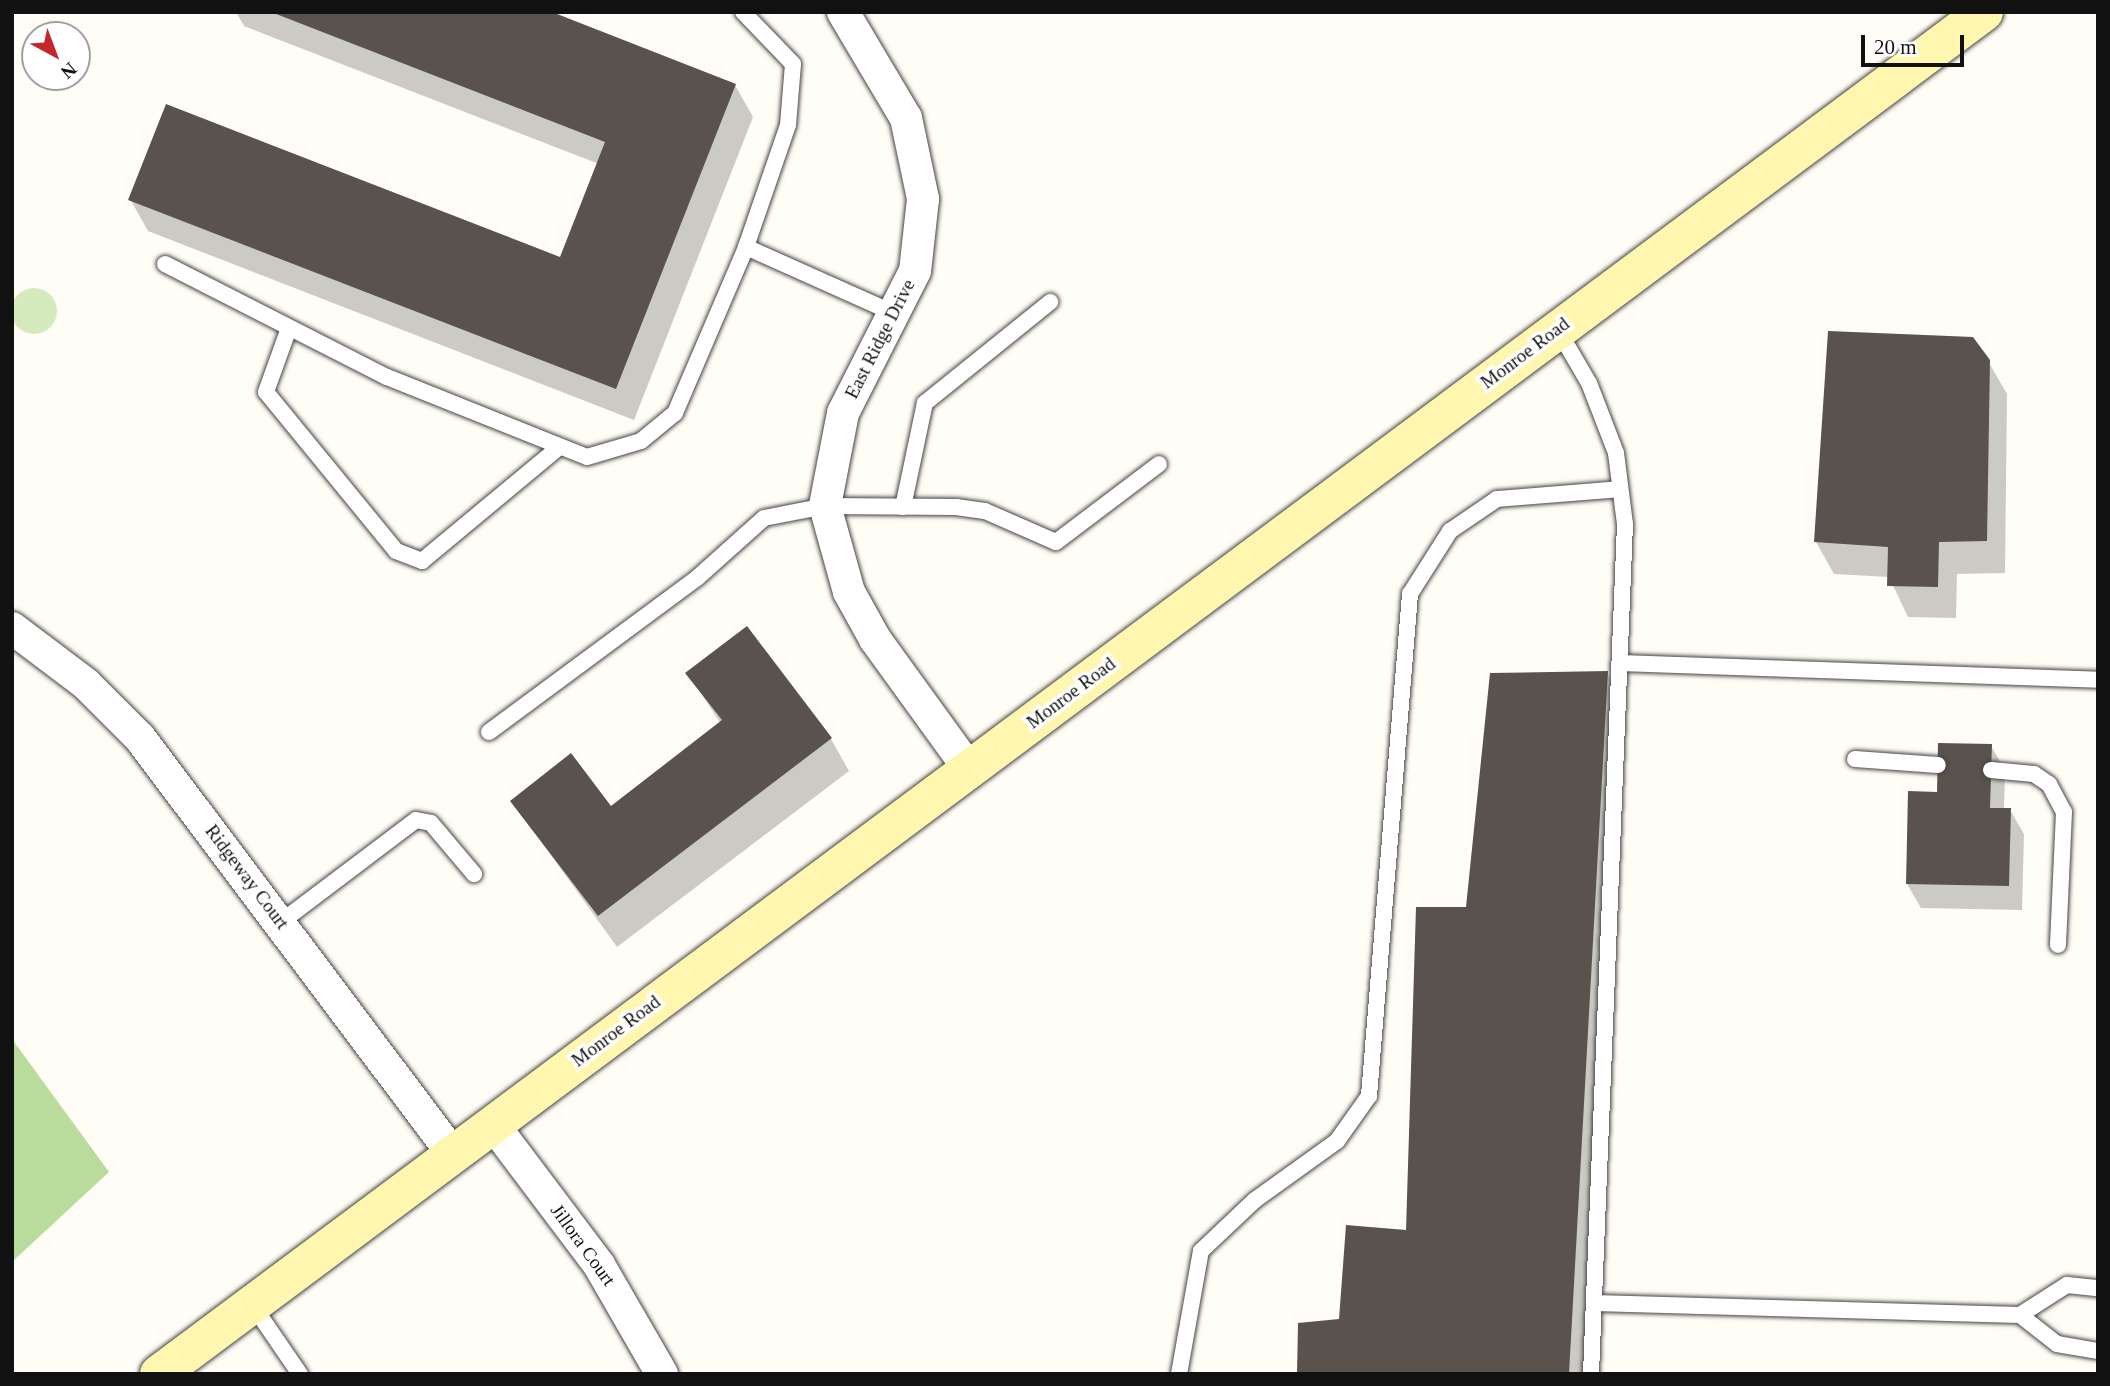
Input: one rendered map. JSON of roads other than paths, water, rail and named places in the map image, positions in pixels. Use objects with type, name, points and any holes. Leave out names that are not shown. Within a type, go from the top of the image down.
[{"type":"street","name":"East Ridge Drive","points":[[843,12],[891,86],[921,174],[921,244],[896,314],[843,413],[825,506],[849,592],[874,639],[969,769]]},
{"type":"street","name":"Monroe Road","points":[[159,1374],[1557,328],[1963,18]]},
{"type":"street","name":"Ridgeway Court","points":[[12,628],[86,684],[141,738],[452,1153]]},
{"type":"street","name":"Jillora Court","points":[[492,1123],[599,1265],[662,1374]]},
{"type":"lane","points":[[165,264],[289,328],[558,448],[587,457],[627,445],[675,413],[746,247],[788,125],[793,64],[743,12]]},
{"type":"lane","points":[[746,247],[896,314]]},
{"type":"lane","points":[[903,507],[925,403],[1050,302]]},
{"type":"lane","points":[[289,328],[266,392],[396,551],[422,561],[558,448]]},
{"type":"lane","points":[[1557,328],[1588,383],[1616,453],[1620,489],[1622,663],[1591,1374]]},
{"type":"lane","points":[[489,732],[697,578],[764,518],[825,506],[985,512],[1056,542],[1159,464]]},
{"type":"lane","points":[[1179,1374],[1201,1251],[1255,1200],[1337,1141],[1369,1096],[1410,594],[1450,531],[1497,499],[1620,489]]},
{"type":"lane","points":[[1622,663],[2098,680]]},
{"type":"lane","points":[[1855,759],[1937,765]]},
{"type":"lane","points":[[1991,770],[2034,774],[2049,784],[2064,812],[2058,945]]},
{"type":"lane","points":[[281,922],[416,820],[431,822],[474,874]]},
{"type":"lane","points":[[1594,1303],[2020,1315],[2067,1285],[2098,1287]]},
{"type":"lane","points":[[252,1304],[300,1374]]},
{"type":"lane","points":[[2020,1315],[2057,1344],[2098,1351]]}]
